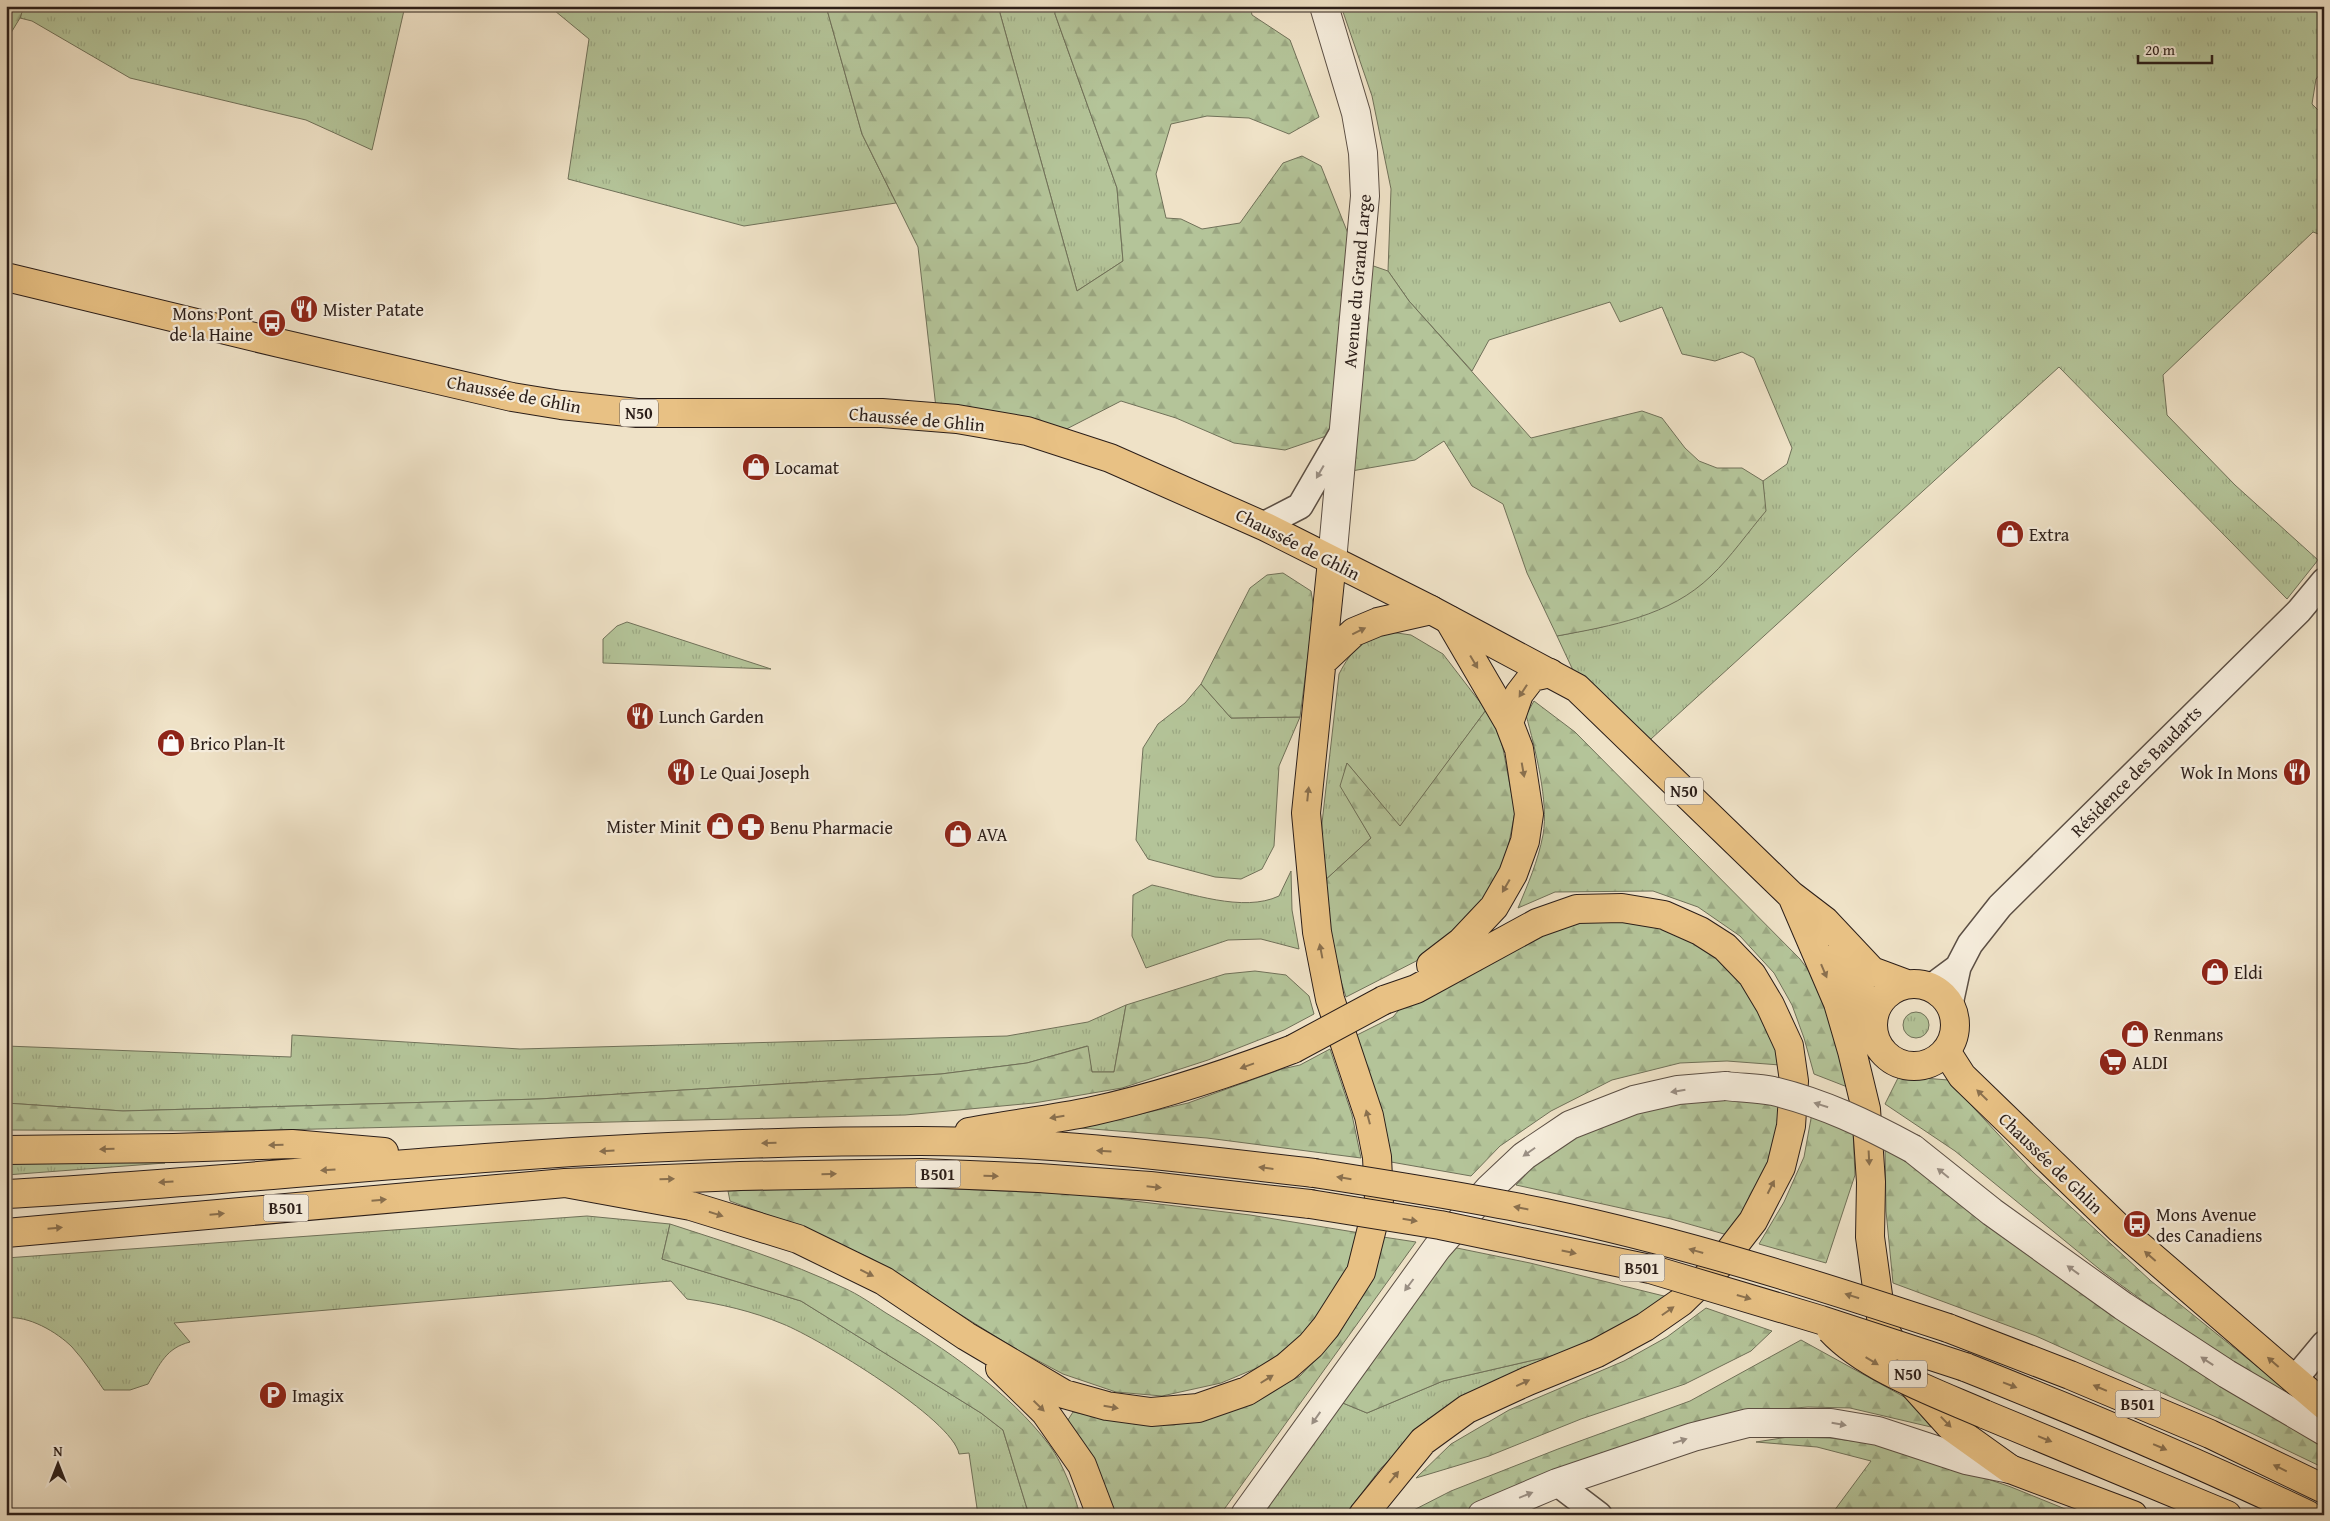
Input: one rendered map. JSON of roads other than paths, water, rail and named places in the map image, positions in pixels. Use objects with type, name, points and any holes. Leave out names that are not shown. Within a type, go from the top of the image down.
[{"type":"main road","name":"Chaussée de Ghlin","points":[[6,277],[504,395],[576,407],[637,413],[882,413],[956,419],[1027,432],[1110,458],[1266,527],[1440,615],[1577,688],[1791,894],[1825,921],[1872,971],[1929,992]]},
{"type":"main road","points":[[566,1183],[691,1206],[798,1239],[884,1281],[966,1336],[1064,1394],[1107,1406],[1151,1412],[1198,1408],[1247,1391],[1286,1367],[1311,1345],[1326,1327],[1361,1272],[1379,1200],[1377,1157],[1369,1116],[1330,999],[1317,932],[1306,813],[1332,561]]},
{"type":"main road","points":[[923,1141],[1019,1122],[1091,1111],[1148,1098],[1217,1077],[1293,1049],[1384,1000],[1461,942],[1494,907],[1513,874],[1525,841],[1529,814],[1519,749],[1510,723],[1440,615],[1378,622],[1354,632],[1322,662]]},
{"type":"main road","points":[[1510,723],[1519,694],[1532,677],[1550,673]]},
{"type":"main road","name":"Chaussée de Ghlin","points":[[1791,894],[1850,966],[1862,992],[1878,1041]]},
{"type":"main road","points":[[1791,894],[1838,1003],[1866,1109]]},
{"type":"main road","points":[[1363,1515],[1423,1441],[1460,1414],[1528,1380],[1597,1353],[1645,1327],[1681,1302],[1719,1265],[1754,1221],[1781,1167],[1791,1126],[1794,1081],[1788,1046],[1770,1005],[1752,975],[1726,947],[1700,931],[1664,916],[1622,908],[1578,909],[1537,923],[1416,989],[1384,1000]]},
{"type":"main road","points":[[1866,1109],[1878,1041],[1874,1018],[1878,1006],[1885,996],[1895,988],[1929,992],[1955,1021],[1954,1037],[1946,1051],[1935,1060],[1921,1065],[1906,1065],[1893,1060],[1878,1041]]},
{"type":"main road","name":"Chaussée de Ghlin","points":[[1946,1051],[1962,1076],[2120,1229],[2324,1404]]},
{"type":"main road","name":"N50","points":[[1866,1109],[1871,1182],[1870,1237],[1882,1324],[1914,1386],[1950,1426],[2010,1469],[2133,1515]]},
{"type":"main road","name":"B501","points":[[6,1194],[464,1159],[735,1143],[923,1141],[1043,1146],[1158,1155],[1314,1173],[1449,1194],[1545,1213],[1654,1239],[1828,1288],[1948,1328],[2070,1375],[2210,1434],[2324,1489]]},
{"type":"main road","points":[[6,1150],[173,1148],[292,1144],[464,1159]]},
{"type":"main road","name":"B501","points":[[6,1233],[566,1183],[740,1176],[921,1173],[1039,1178],[1150,1186],[1310,1204],[1449,1227],[1650,1270],[1821,1320],[1965,1367],[2199,1463],[2308,1515]]},
{"type":"main road","points":[[1821,1320],[1842,1342],[1882,1366],[1984,1414],[2227,1515]]},
{"type":"main road","points":[[966,1336],[1045,1412],[1082,1464],[1101,1515]]},
{"type":"street","name":"Avenue du Grand Large","points":[[1324,6],[1356,113],[1363,153],[1365,196],[1332,561]]},
{"type":"street","points":[[1266,527],[1268,522],[1300,506],[1344,430]]},
{"type":"street","name":"Résidence des Baudarts","points":[[1929,992],[1958,967],[1970,944],[2000,906],[2299,611],[2324,581]]},
{"type":"street","points":[[1245,1515],[1437,1248],[1489,1189],[1524,1156],[1570,1125],[1634,1100],[1678,1090],[1726,1086],[1771,1091],[1822,1105],[1858,1120],[1912,1149],[1992,1212],[2122,1306],[2227,1374],[2324,1432]]},
{"type":"street","points":[[2294,1380],[2324,1344]]},
{"type":"street","points":[[1482,1515],[1556,1483],[1693,1437],[1748,1423],[1831,1423],[1878,1431],[1966,1460],[2010,1469]]},
{"type":"street","points":[[1556,1483],[1599,1515]]},
{"type":"place","name":"Mister Patate","points":[[304,309]]},
{"type":"place","name":"Mons Pont de la Haine","points":[[272,323]]},
{"type":"place","name":"Locamat","points":[[756,467]]},
{"type":"place","name":"Extra","points":[[2010,534]]},
{"type":"place","name":"Lunch Garden","points":[[640,716]]},
{"type":"place","name":"Brico Plan-It","points":[[171,743]]},
{"type":"place","name":"Le Quai Joseph","points":[[681,772]]},
{"type":"place","name":"Wok In Mons","points":[[2297,772]]},
{"type":"place","name":"Mister Minit","points":[[720,826]]},
{"type":"place","name":"Benu Pharmacie","points":[[751,827]]},
{"type":"place","name":"AVA","points":[[958,834]]},
{"type":"place","name":"Eldi","points":[[2215,972]]},
{"type":"place","name":"Renmans","points":[[2135,1034]]},
{"type":"place","name":"ALDI","points":[[2113,1062]]},
{"type":"place","name":"Mons Avenue des Canadiens","points":[[2137,1224]]},
{"type":"place","name":"Imagix","points":[[273,1395]]}]
